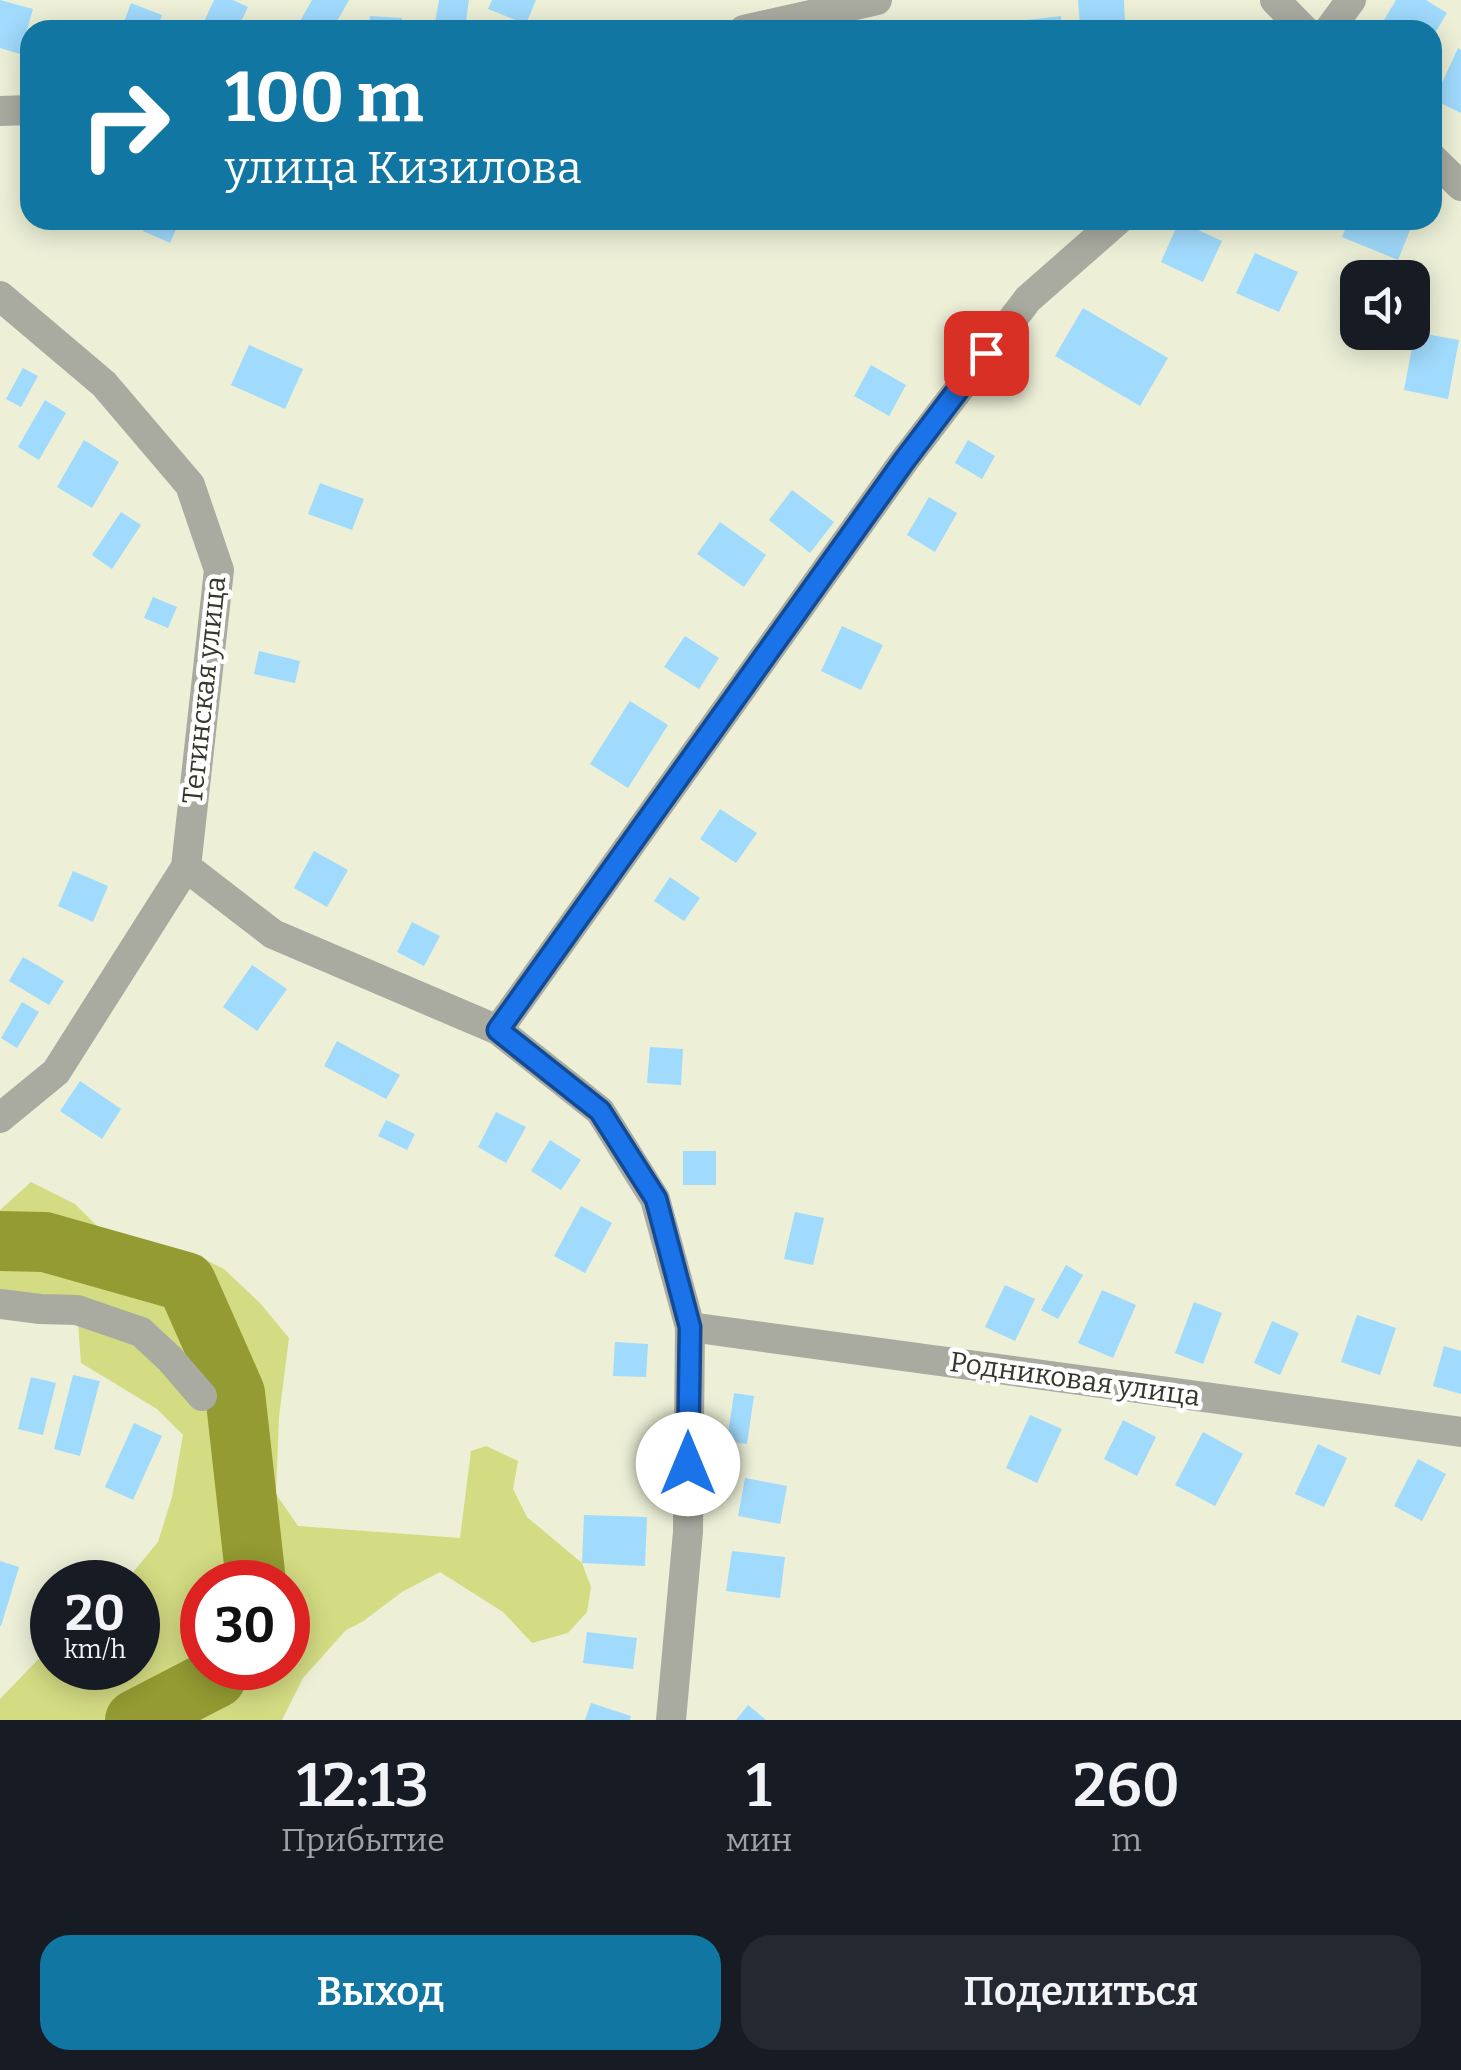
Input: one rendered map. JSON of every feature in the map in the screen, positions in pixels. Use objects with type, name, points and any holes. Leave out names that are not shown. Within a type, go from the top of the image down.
[{"type":"street","points":[[788,20],[877,0]]},
{"type":"street","points":[[1275,0],[1294,20]]},
{"type":"street","points":[[1442,168],[1461,186]]},
{"type":"street","points":[[498,1030],[904,461],[1028,299],[1107,230]]},
{"type":"street","name":"Тегинская улица","points":[[0,296],[104,384],[190,485],[219,570],[186,868],[56,1072],[0,1118]]},
{"type":"street","points":[[186,868],[273,934],[498,1030],[600,1111],[656,1199],[690,1327],[688,1532],[671,1720]]},
{"type":"street","points":[[0,1304],[77,1310],[141,1332],[202,1396]]},
{"type":"street","name":"Родниковая улица","points":[[690,1327],[1461,1432]]},
{"type":"green space","points":[[31,1182],[75,1204],[111,1240],[157,1258],[204,1259],[224,1269],[289,1338],[279,1417],[276,1494],[298,1526],[460,1538],[471,1451],[486,1446],[518,1461],[513,1489],[527,1517],[582,1563],[591,1587],[587,1612],[568,1633],[532,1643],[503,1612],[440,1572],[346,1630],[310,1670],[310,1560],[180,1560],[180,1690],[297,1690],[282,1720],[0,1720],[0,1699],[30,1668],[30,1690],[160,1690],[160,1560],[143,1560],[158,1542],[172,1497],[183,1435],[157,1409],[81,1363],[77,1310],[0,1304],[0,1210]]},
{"type":"building","points":[[0,0],[33,9],[30,20],[20,20],[20,54],[0,48]]},
{"type":"building","points":[[214,0],[233,0],[248,7],[242,20],[205,20]]},
{"type":"building","points":[[312,0],[349,0],[338,20],[301,20]]},
{"type":"building","points":[[439,0],[469,0],[466,20],[436,20]]},
{"type":"building","points":[[492,0],[536,0],[528,20],[516,20],[488,9]]},
{"type":"building","points":[[1078,0],[1124,0],[1125,20],[1079,20]]},
{"type":"building","points":[[1396,0],[1426,0],[1447,13],[1442,21],[1384,20]]},
{"type":"building","points":[[131,3],[162,15],[160,20],[125,20]]},
{"type":"building","points":[[370,16],[402,18],[402,20],[370,20]]},
{"type":"building","points":[[1061,16],[1061,20],[1027,20]]},
{"type":"building","points":[[1458,48],[1461,113],[1442,104],[1442,83]]},
{"type":"building","points":[[143,230],[176,230],[170,243]]},
{"type":"building","points":[[1175,230],[1198,230],[1222,241],[1203,282],[1161,262]]},
{"type":"building","points":[[1345,230],[1410,230],[1398,260],[1342,237]]},
{"type":"building","points":[[1255,253],[1298,272],[1279,312],[1236,293]]},
{"type":"building","points":[[1083,308],[1168,358],[1140,406],[1055,356]]},
{"type":"building","points":[[1430,335],[1459,340],[1448,399],[1404,390],[1412,350],[1430,350]]},
{"type":"building","points":[[249,345],[303,369],[285,409],[231,385]]},
{"type":"building","points":[[871,365],[906,385],[889,416],[854,396]]},
{"type":"building","points":[[23,368],[38,376],[21,407],[6,399]]},
{"type":"building","points":[[45,400],[66,413],[39,460],[18,447]]},
{"type":"building","points":[[84,440],[119,462],[92,508],[57,487]]},
{"type":"building","points":[[968,440],[995,456],[982,479],[955,463]]},
{"type":"building","points":[[320,483],[364,499],[352,530],[308,514]]},
{"type":"building","points":[[792,490],[834,522],[810,553],[769,520]]},
{"type":"building","points":[[929,497],[957,513],[935,552],[907,535]]},
{"type":"building","points":[[121,512],[141,525],[112,569],[92,555]]},
{"type":"building","points":[[720,522],[766,555],[744,587],[697,554]]},
{"type":"building","points":[[153,597],[177,607],[168,628],[144,618]]},
{"type":"building","points":[[842,626],[883,645],[861,690],[821,671]]},
{"type":"building","points":[[685,636],[719,658],[699,689],[664,667]]},
{"type":"building","points":[[259,651],[300,661],[295,683],[254,674]]},
{"type":"building","points":[[630,701],[668,725],[628,788],[590,764]]},
{"type":"building","points":[[720,809],[757,833],[736,863],[700,839]]},
{"type":"building","points":[[314,851],[348,870],[327,907],[294,888]]},
{"type":"building","points":[[73,871],[108,886],[93,922],[58,906]]},
{"type":"building","points":[[670,877],[700,898],[684,921],[654,901]]},
{"type":"building","points":[[412,922],[440,936],[424,966],[397,952]]},
{"type":"building","points":[[23,957],[64,981],[49,1005],[9,981]]},
{"type":"building","points":[[252,965],[287,989],[257,1031],[223,1007]]},
{"type":"building","points":[[22,1002],[39,1012],[17,1048],[1,1038]]},
{"type":"building","points":[[337,1041],[400,1075],[386,1099],[324,1066]]},
{"type":"building","points":[[650,1047],[683,1049],[681,1085],[647,1083]]},
{"type":"building","points":[[80,1081],[121,1109],[102,1139],[60,1111]]},
{"type":"building","points":[[496,1112],[526,1127],[506,1163],[478,1147]]},
{"type":"building","points":[[386,1120],[415,1134],[407,1150],[378,1136]]},
{"type":"building","points":[[550,1140],[581,1160],[561,1190],[531,1171]]},
{"type":"building","points":[[683,1151],[716,1151],[716,1185],[683,1185]]},
{"type":"building","points":[[581,1206],[612,1223],[585,1273],[554,1256]]},
{"type":"building","points":[[795,1212],[824,1218],[813,1265],[784,1259]]},
{"type":"building","points":[[1066,1265],[1083,1275],[1058,1319],[1041,1310]]},
{"type":"building","points":[[1005,1285],[1035,1299],[1015,1341],[985,1327]]},
{"type":"building","points":[[1102,1290],[1136,1305],[1113,1358],[1078,1343]]},
{"type":"building","points":[[1194,1302],[1222,1313],[1203,1364],[1175,1353]]},
{"type":"building","points":[[1357,1315],[1396,1328],[1380,1375],[1341,1362]]},
{"type":"building","points":[[1272,1321],[1299,1333],[1280,1375],[1254,1363]]},
{"type":"building","points":[[615,1342],[648,1344],[646,1377],[613,1376]]},
{"type":"building","points":[[1444,1346],[1461,1351],[1461,1394],[1433,1386]]},
{"type":"building","points":[[73,1375],[100,1381],[80,1456],[54,1449]]},
{"type":"building","points":[[31,1377],[56,1383],[43,1435],[18,1429]]},
{"type":"building","points":[[734,1393],[754,1396],[747,1444],[727,1441]]},
{"type":"building","points":[[1030,1415],[1062,1429],[1037,1483],[1006,1468]]},
{"type":"building","points":[[1123,1420],[1156,1437],[1137,1476],[1104,1459]]},
{"type":"building","points":[[134,1423],[162,1436],[133,1500],[105,1487]]},
{"type":"building","points":[[1203,1432],[1243,1454],[1215,1506],[1175,1485]]},
{"type":"building","points":[[1318,1444],[1347,1458],[1324,1507],[1295,1494]]},
{"type":"building","points":[[1418,1459],[1446,1474],[1422,1521],[1394,1506]]},
{"type":"building","points":[[745,1478],[787,1486],[780,1524],[738,1516]]},
{"type":"building","points":[[584,1515],[647,1517],[645,1566],[582,1563]]},
{"type":"building","points":[[732,1551],[785,1557],[780,1598],[726,1591]]},
{"type":"building","points":[[0,1561],[19,1567],[1,1626],[0,1626]]},
{"type":"building","points":[[587,1632],[637,1638],[633,1669],[583,1663]]},
{"type":"building","points":[[591,1703],[631,1716],[630,1720],[585,1720]]},
{"type":"building","points":[[748,1705],[766,1720],[736,1720]]},
{"type":"waterway","points":[[0,1241],[45,1242],[186,1282],[235,1393],[254,1560]]},
{"type":"waterway","points":[[135,1720],[193,1690]]},
{"type":"route","points":[[688,1464],[690,1327],[656,1199],[600,1111],[498,1030],[904,461],[986,353]]}]
